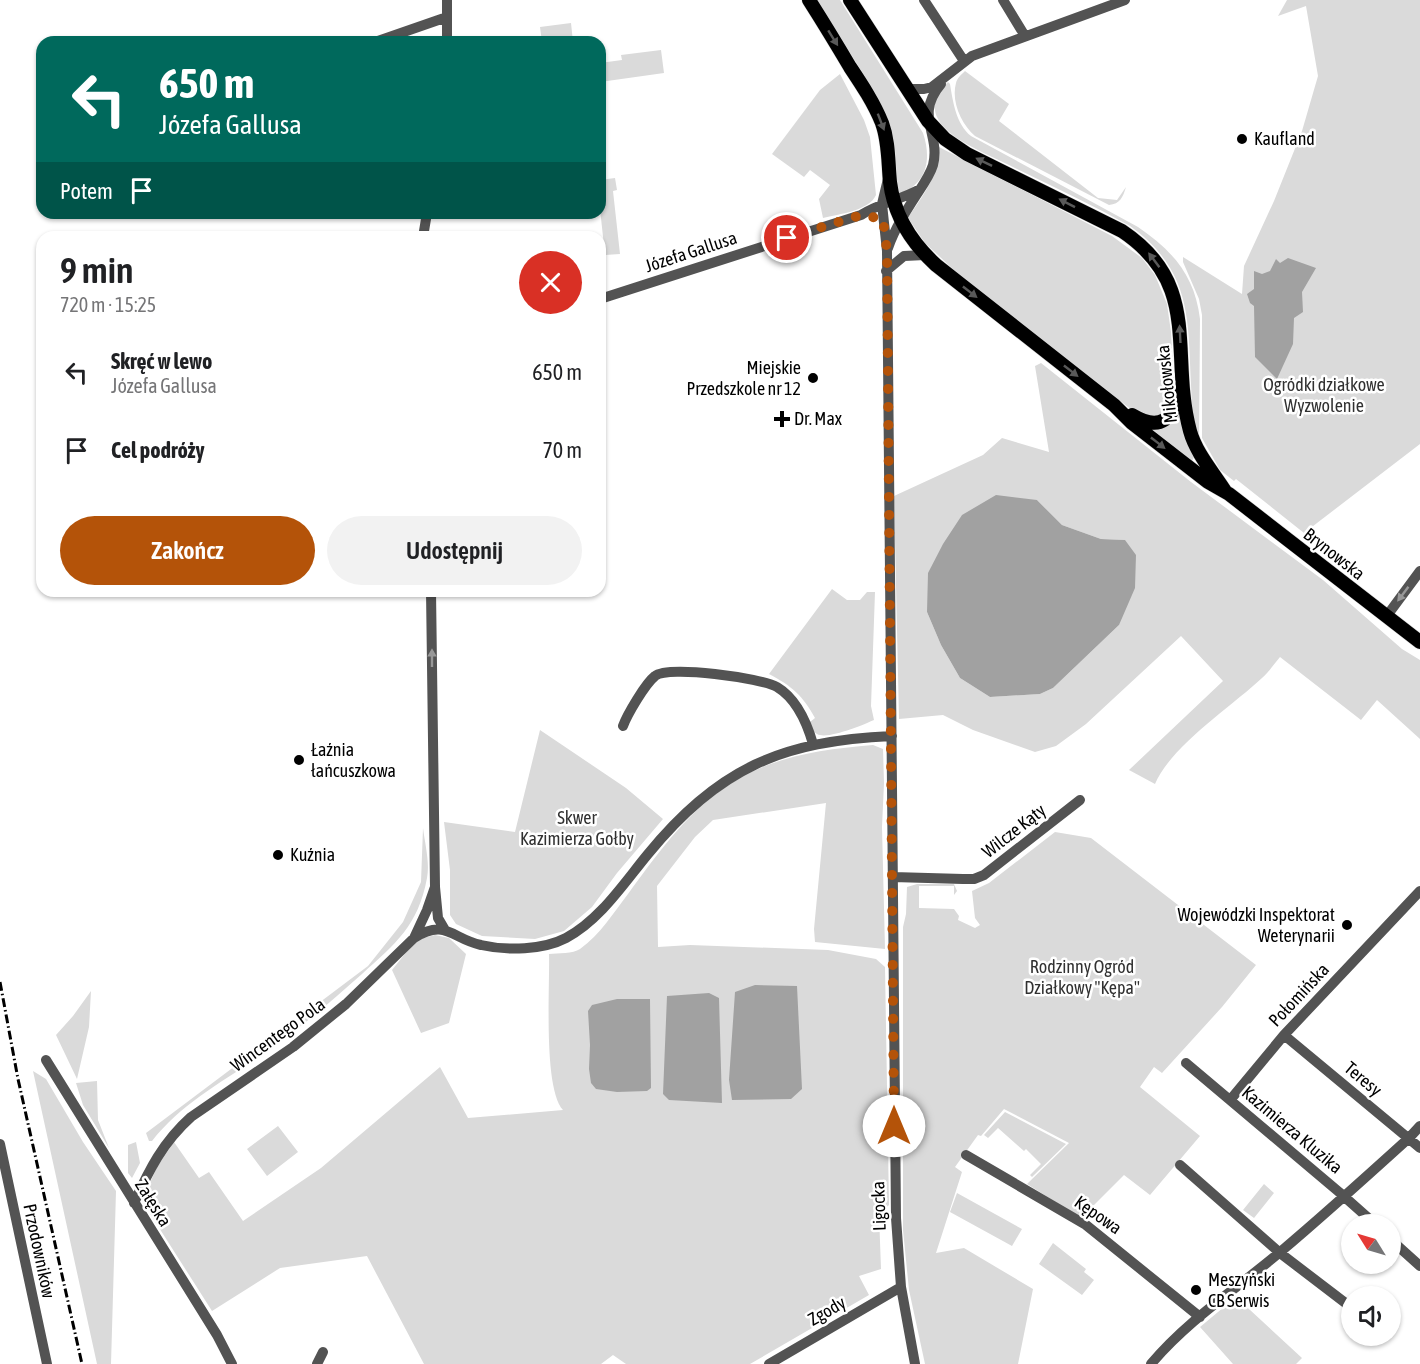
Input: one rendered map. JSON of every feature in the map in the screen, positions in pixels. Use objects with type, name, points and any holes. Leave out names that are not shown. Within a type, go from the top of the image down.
[{"type":"main road","name":"Mikołowska","points":[[809,0],[875,109],[887,142],[890,172],[888,203],[913,241],[925,255],[1114,405],[1132,423],[1208,482],[1227,492]]},
{"type":"main road","name":"Mikołowska","points":[[850,0],[906,89],[928,121],[945,139],[959,149],[1122,231],[1148,252],[1168,280],[1176,300],[1180,328],[1182,390],[1191,435],[1227,492]]},
{"type":"main road","points":[[1114,405],[1143,422],[1160,422],[1173,412],[1182,390]]},
{"type":"main road","name":"Brynowska","points":[[1227,492],[1420,642]]},
{"type":"street","points":[[447,0],[447,36]]},
{"type":"street","name":"Mikołowska","points":[[859,0],[860,15]]},
{"type":"street","points":[[924,0],[964,61]]},
{"type":"street","points":[[1003,0],[1025,36]]},
{"type":"street","points":[[928,121],[928,110],[936,90],[949,75],[972,56],[1125,0]]},
{"type":"street","points":[[392,36],[447,17]]},
{"type":"street","points":[[906,89],[932,87],[949,75]]},
{"type":"street","name":"Mikołowska","points":[[887,251],[901,220],[933,163],[928,121]]},
{"type":"street","points":[[888,203],[920,189]]},
{"type":"street","name":"Mikołowska","points":[[883,219],[888,203]]},
{"type":"street","name":"Józefa Gallusa","points":[[606,297],[861,215],[888,203]]},
{"type":"street","name":"Józefa Gallusa","points":[[861,215],[901,220]]},
{"type":"street","name":"Ligocka","points":[[883,219],[887,251],[895,1187],[901,1287],[915,1364]]},
{"type":"street","points":[[886,271],[904,256],[925,255]]},
{"type":"street","points":[[1386,617],[1420,572]]},
{"type":"street","name":"Wincentego Pola","points":[[432,597],[435,887],[438,918],[446,930]]},
{"type":"street","points":[[623,726],[655,675],[664,671],[702,673],[763,681],[776,687],[796,705],[807,725],[813,744]]},
{"type":"street","points":[[414,938],[427,930],[446,930],[473,943],[488,946],[534,947],[554,943],[581,928],[597,914],[671,827],[711,790],[768,758],[813,744],[891,736]]},
{"type":"street","name":"Wilcze Kąty","points":[[893,877],[974,879],[984,875],[1080,800]]},
{"type":"street","name":"Wincentego Pola","points":[[134,1203],[154,1160],[177,1130],[191,1117],[314,1030],[346,1004],[414,938],[435,887]]},
{"type":"street","name":"Połomińska","points":[[1231,1099],[1284,1035],[1420,891]]},
{"type":"street","name":"Teresy","points":[[1284,1035],[1420,1148]]},
{"type":"street","name":"Załęska","points":[[46,1060],[217,1335],[232,1364]]},
{"type":"street","name":"Kazimierza Kluzika","points":[[1186,1063],[1364,1214]]},
{"type":"street","points":[[1151,1364],[1165,1348],[1200,1317],[1280,1253],[1420,1126]]},
{"type":"street","name":"Przodowników","points":[[0,1144],[47,1364]]},
{"type":"street","name":"Kępowa","points":[[966,1155],[1086,1225],[1200,1317]]},
{"type":"street","points":[[1180,1165],[1280,1253],[1341,1300]]},
{"type":"street","points":[[1401,1249],[1420,1266]]},
{"type":"street","name":"Zgody","points":[[769,1364],[901,1287]]},
{"type":"street","points":[[317,1364],[323,1352]]},
{"type":"green space","points":[[817,0],[840,0],[923,133],[927,153],[925,170],[915,184],[898,195],[895,149],[885,113]]},
{"type":"green space","name":"Ogródki działkowe Wyzwolenie","points":[[1287,0],[1420,0],[1420,444],[1304,533],[1236,479],[1234,481],[1220,470],[1202,438],[1202,315],[1199,299],[1183,262],[1183,257],[1242,294],[1244,266],[1274,201],[1302,131],[1318,76],[1306,6],[1278,16]]},
{"type":"green space","points":[[571,23],[572,36],[541,36],[540,27]]},
{"type":"green space","points":[[661,50],[664,73],[606,81],[606,62],[622,60],[621,55]]},
{"type":"green space","points":[[965,71],[1009,104],[999,121],[1098,198],[1117,200],[1126,187],[1124,194],[1116,203],[1109,205],[975,136],[962,119],[956,105],[957,81]]},
{"type":"green space","points":[[840,74],[864,120],[870,137],[876,195],[867,205],[823,218],[819,199],[830,185],[810,170],[804,177],[772,154],[820,90]]},
{"type":"green space","points":[[948,82],[959,119],[971,136],[1138,227],[1162,245],[1180,266],[1193,290],[1200,319],[1199,440],[1193,413],[1186,316],[1182,296],[1165,260],[1130,226],[952,135],[938,119],[935,109],[938,94]]},
{"type":"green space","points":[[939,147],[1112,236],[1142,258],[1155,275],[1167,304],[1175,399],[1172,406],[1155,419],[1133,411],[955,271],[925,243],[908,218],[933,176]]},
{"type":"green space","points":[[615,178],[617,190],[613,191],[620,254],[606,255],[606,231],[602,231],[601,219],[606,219],[606,179]]},
{"type":"green space","points":[[1041,363],[1191,482],[1323,580],[1402,649],[1420,660],[1420,739],[1377,700],[1361,720],[1280,657],[1262,678],[1174,755],[1155,784],[1129,770],[1223,681],[1181,636],[1086,724],[1056,746],[1035,752],[973,730],[943,715],[899,719],[894,496],[983,455],[1002,438],[1049,452],[1035,366]],"holes":[[[1037,500],[1062,525],[1101,539],[1125,540],[1119,625],[1053,688],[1040,694],[990,697],[960,678],[941,645],[927,612]]]},
{"type":"green space","points":[[1179,413],[1194,457],[1192,461],[1153,432],[1154,428]]},
{"type":"green space","points":[[832,589],[847,600],[860,600],[867,592],[875,592],[871,706],[874,720],[845,731],[822,735],[812,729],[810,722],[815,718],[801,698],[790,687],[769,674]]},
{"type":"green space","name":"Skwer Kazimierza Gołby","points":[[540,730],[626,788],[663,819],[617,873],[592,907],[564,931],[535,939],[482,936],[456,924],[450,915],[450,870],[444,822],[515,832]]},
{"type":"green space","points":[[873,745],[883,749],[885,949],[815,942],[814,929],[826,803],[713,820],[695,837],[657,886],[658,947],[690,945],[828,950],[876,959],[885,967],[889,1205],[879,1214],[881,1269],[859,1276],[869,1295],[750,1364],[626,1364],[613,1355],[601,1364],[424,1364],[367,1256],[280,1268],[212,1311],[142,1201],[157,1167],[174,1142],[199,1178],[209,1172],[243,1221],[321,1168],[440,1067],[468,1118],[563,1110],[557,1098],[550,1060],[549,954],[577,951],[594,937],[683,824],[723,789],[758,769],[795,756]]},
{"type":"green space","points":[[423,828],[428,866],[423,895],[411,921],[395,943],[300,1027],[195,1100],[165,1126],[152,1141],[149,1141],[146,1133],[368,966],[403,922],[421,882]]},
{"type":"green space","name":"Rodzinny Ogród Działkowy \"Kępa\"","points":[[1055,832],[1091,838],[1256,965],[1222,1007],[1162,1073],[1154,1067],[1140,1087],[1200,1136],[1150,1195],[1124,1175],[1081,1218],[1027,1184],[1069,1143],[1004,1109],[981,1136],[978,1135],[955,1167],[962,1172],[936,1253],[964,1248],[1033,1289],[1018,1364],[925,1364],[909,1290],[903,1230],[903,927],[907,887],[917,884],[954,884],[957,891],[954,895],[954,886],[919,886],[919,908],[954,909],[959,916],[958,920],[975,928],[980,925],[975,918],[972,891],[989,883]]},
{"type":"green space","points":[[435,935],[449,938],[466,954],[449,1023],[421,1033],[392,970],[416,940]]},
{"type":"green space","points":[[91,991],[89,1027],[77,1079],[56,1035]]},
{"type":"green space","points":[[33,1071],[46,1079],[83,1142],[116,1191],[111,1364],[97,1364]]},
{"type":"green space","points":[[97,1081],[98,1120],[109,1148],[83,1105],[76,1083]]},
{"type":"green space","points":[[1005,1112],[1066,1144],[1032,1177],[1030,1175],[1041,1164],[1026,1149],[1024,1151],[998,1128],[988,1138],[984,1135]]},
{"type":"green space","points":[[278,1126],[298,1152],[267,1176],[247,1149]]},
{"type":"green space","points":[[136,1142],[140,1163],[132,1178],[128,1173],[128,1145]]},
{"type":"green space","points":[[1264,1184],[1274,1193],[1254,1218],[1243,1210]]},
{"type":"green space","points":[[957,1193],[1022,1229],[1012,1246],[950,1212]]},
{"type":"green space","points":[[1053,1243],[1086,1269],[1084,1272],[1094,1280],[1082,1295],[1039,1264]]},
{"type":"green space","points":[[1236,1297],[1302,1358],[1296,1364],[1233,1364],[1200,1327]]},
{"type":"shaded area","points":[[1288,258],[1316,268],[1302,292],[1303,312],[1294,318],[1293,344],[1277,379],[1255,357],[1254,306],[1250,303],[1247,294],[1254,289],[1254,271],[1262,274],[1270,271],[1276,259],[1280,263]]},
{"type":"shaded area","points":[[996,495],[1037,500],[1062,525],[1101,539],[1125,540],[1136,555],[1135,588],[1119,625],[1053,688],[1040,694],[990,697],[960,678],[941,645],[927,612],[928,573],[943,544],[962,515]]},
{"type":"shaded area","points":[[755,985],[797,986],[802,1089],[791,1099],[732,1100],[729,1080],[735,992]]},
{"type":"shaded area","points":[[709,993],[719,998],[722,1103],[669,1100],[663,1094],[667,996]]},
{"type":"shaded area","points":[[617,999],[650,999],[651,1088],[647,1091],[617,1092],[596,1089],[591,1083],[588,1011],[592,1005]]},
{"type":"railway","points":[[0,982],[18,1079],[82,1364]]},
{"type":"place","name":"Kaufland","points":[[1242,139]]},
{"type":"place","name":"Miejskie Przedszkole nr 12","points":[[813,378]]},
{"type":"place","name":"Dr. Max","points":[[782,419]]},
{"type":"place","name":"Łaźnia łańcuszkowa","points":[[299,760]]},
{"type":"place","name":"Kuźnia","points":[[278,855]]},
{"type":"place","name":"Wojewódzki Inspektorat Weterynarii","points":[[1347,925]]},
{"type":"place","name":"Meszyński CB Serwis","points":[[1196,1290]]},
{"type":"route","points":[[787,238],[861,215],[883,219],[887,251],[894,1126]]}]
